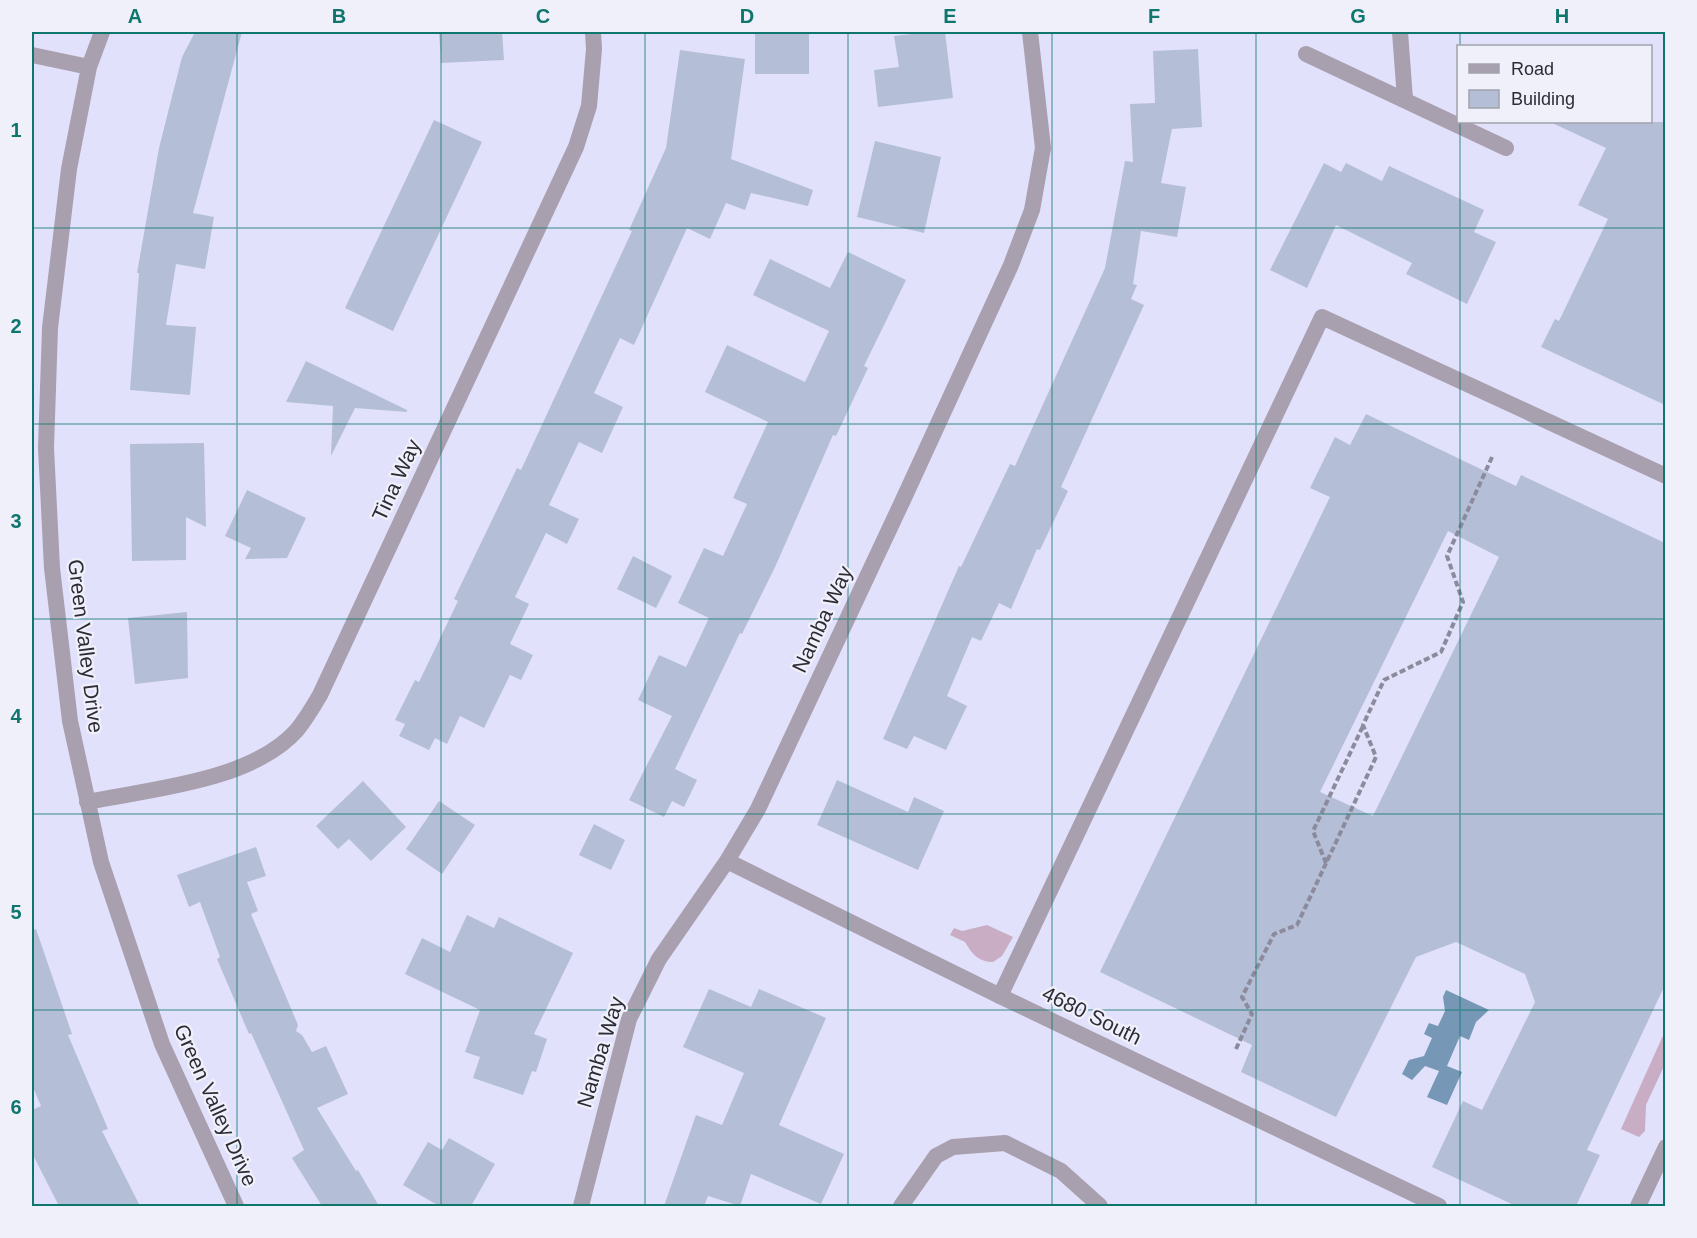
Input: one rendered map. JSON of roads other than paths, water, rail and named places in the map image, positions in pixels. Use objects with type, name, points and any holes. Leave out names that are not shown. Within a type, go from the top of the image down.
[{"type":"street","name":"Green Valley Drive","points":[[102,32],[89,67],[69,169],[50,328],[46,448],[52,568],[70,721],[101,862],[162,1044],[236,1206]]},
{"type":"street","name":"Tina Way","points":[[87,802],[212,777],[267,755],[296,730],[320,695],[576,147],[589,106],[594,49],[593,32]]},
{"type":"street","name":"Namba Way","points":[[581,1206],[629,1019],[659,960],[727,861],[758,809],[1011,265],[1032,210],[1042,148],[1030,32]]},
{"type":"street","points":[[1400,32],[1405,99]]},
{"type":"street","points":[[1306,54],[1506,148]]},
{"type":"street","points":[[32,55],[89,67]]},
{"type":"street","points":[[1000,996],[1322,317],[1665,476]]},
{"type":"street","name":"4680 South","points":[[727,861],[1000,996],[1439,1206]]},
{"type":"street","points":[[901,1206],[936,1156],[953,1147],[1005,1143],[1061,1171],[1100,1206]]},
{"type":"street","points":[[1638,1206],[1665,1147]]},
{"type":"water","points":[[1446,990],[1489,1010],[1476,1022],[1469,1040],[1460,1036],[1447,1066],[1462,1072],[1447,1105],[1427,1097],[1439,1071],[1425,1066],[1412,1080],[1402,1074],[1409,1060],[1424,1056],[1432,1038],[1424,1034],[1429,1023],[1438,1026],[1445,1011],[1443,997]]}]
